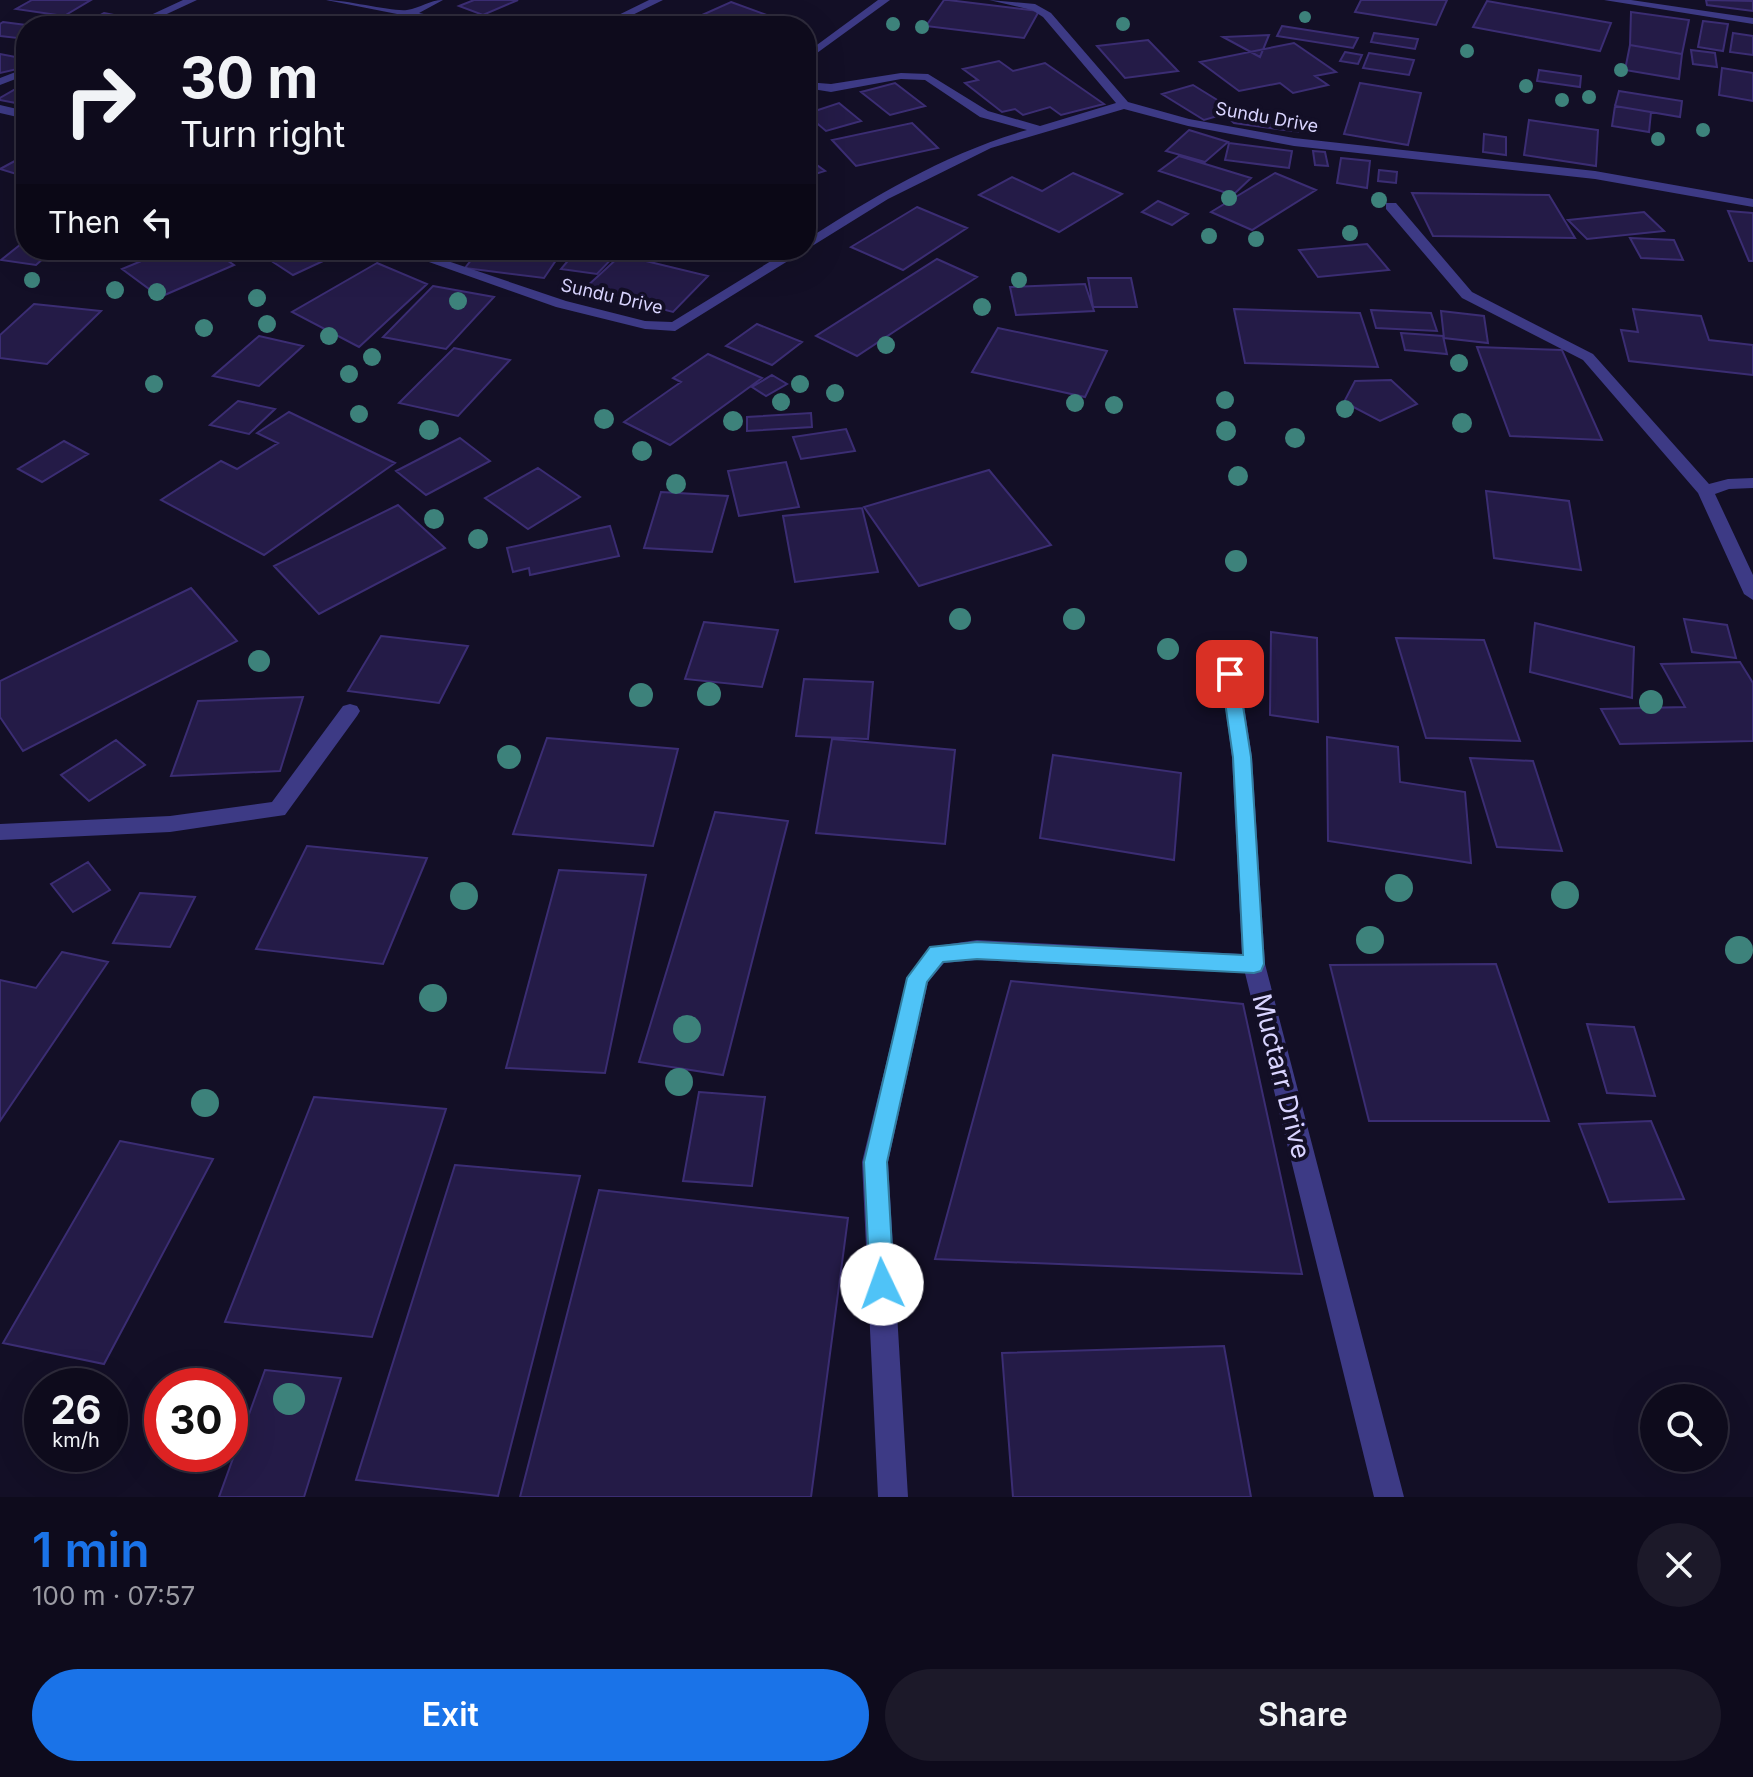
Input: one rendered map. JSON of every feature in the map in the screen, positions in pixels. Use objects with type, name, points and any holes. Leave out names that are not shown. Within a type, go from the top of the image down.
[{"type":"street","points":[[155,16],[192,0]]},
{"type":"street","points":[[331,0],[418,16]]},
{"type":"street","points":[[407,14],[438,0]]},
{"type":"street","points":[[623,16],[658,0]]},
{"type":"street","points":[[816,51],[885,0]]},
{"type":"street","points":[[816,240],[883,196],[987,145],[1124,105],[1047,15],[1035,7],[994,0]]},
{"type":"street","points":[[1609,0],[1753,21]]},
{"type":"street","points":[[816,86],[831,88],[901,76],[928,77],[984,114],[1006,123],[1039,129]]},
{"type":"street","name":"Sundu Drive","points":[[1124,105],[1188,122],[1294,142],[1595,175],[1753,203]]},
{"type":"street","points":[[1391,206],[1467,295],[1588,357],[1706,491],[1753,594]]},
{"type":"street","name":"Sundu Drive","points":[[431,260],[561,304],[645,325],[675,327],[783,260]]},
{"type":"street","points":[[1706,491],[1728,484],[1753,483]]},
{"type":"street","name":"Muctarr Drive","points":[[1226,647],[1242,757],[1254,964],[1389,1497]]},
{"type":"street","points":[[0,832],[170,824],[278,809],[350,711]]},
{"type":"street","points":[[893,1497],[875,1162],[918,978],[938,954],[977,950],[1254,964]]},
{"type":"building","points":[[32,0],[91,0],[64,16],[16,9]]},
{"type":"building","points":[[474,0],[518,0],[483,15],[459,6]]},
{"type":"building","points":[[944,0],[1039,11],[1024,38],[926,26]]},
{"type":"building","points":[[1361,0],[1447,0],[1436,25],[1355,12]]},
{"type":"building","points":[[1706,0],[1753,1],[1753,11],[1707,5]]},
{"type":"building","points":[[1487,1],[1611,23],[1600,51],[1473,27]]},
{"type":"building","points":[[731,2],[770,16],[700,16]]},
{"type":"building","points":[[1631,12],[1689,20],[1682,54],[1630,45]]},
{"type":"building","points":[[1703,21],[1728,24],[1723,51],[1698,47]]},
{"type":"building","points":[[0,24],[16,24],[16,38],[0,36]]},
{"type":"building","points":[[1282,26],[1358,38],[1353,48],[1277,36]]},
{"type":"building","points":[[1374,33],[1418,39],[1415,49],[1371,42]]},
{"type":"building","points":[[1733,33],[1753,36],[1753,55],[1730,52]]},
{"type":"building","points":[[1269,35],[1260,57],[1223,37]]},
{"type":"building","points":[[1148,40],[1178,71],[1125,78],[1097,46]]},
{"type":"building","points":[[1294,43],[1336,72],[1315,76],[1328,85],[1293,93],[1280,83],[1239,91],[1200,62]]},
{"type":"building","points":[[1630,45],[1682,54],[1679,79],[1625,70]]},
{"type":"building","points":[[1691,50],[1715,53],[1717,67],[1693,64]]},
{"type":"building","points":[[1345,52],[1362,55],[1358,64],[1340,61]]},
{"type":"building","points":[[1369,53],[1414,60],[1409,75],[1363,68]]},
{"type":"building","points":[[0,54],[16,57],[16,69],[0,73]]},
{"type":"building","points":[[999,61],[1013,71],[1045,63],[1104,104],[1061,115],[1050,107],[1023,115],[1015,109],[1002,112],[965,83],[978,80],[963,69]]},
{"type":"building","points":[[1722,68],[1753,73],[1753,101],[1719,95]]},
{"type":"building","points":[[1539,70],[1581,76],[1580,87],[1537,81]]},
{"type":"building","points":[[895,83],[925,106],[890,115],[861,92]]},
{"type":"building","points":[[1360,83],[1421,93],[1408,145],[1344,134]]},
{"type":"building","points":[[1193,85],[1235,111],[1204,120],[1162,94]]},
{"type":"building","points":[[16,89],[16,103],[0,98]]},
{"type":"building","points":[[1619,91],[1682,101],[1680,117],[1615,106]]},
{"type":"building","points":[[839,103],[861,121],[826,131],[816,122],[816,111]]},
{"type":"building","points":[[1615,106],[1651,112],[1649,132],[1612,126]]},
{"type":"building","points":[[1230,113],[1300,132],[1234,123],[1225,115]]},
{"type":"building","points":[[1529,120],[1598,130],[1596,166],[1524,155]]},
{"type":"building","points":[[912,123],[938,148],[856,166],[832,140]]},
{"type":"building","points":[[1189,130],[1228,142],[1205,162],[1166,151]]},
{"type":"building","points":[[1484,134],[1506,137],[1506,155],[1483,152]]},
{"type":"building","points":[[1229,143],[1292,151],[1289,168],[1225,160]]},
{"type":"building","points":[[1313,151],[1325,152],[1328,166],[1315,165]]},
{"type":"building","points":[[1179,156],[1251,178],[1233,195],[1159,171]]},
{"type":"building","points":[[1341,158],[1370,161],[1367,188],[1337,183]]},
{"type":"building","points":[[16,160],[16,174],[0,169]]},
{"type":"building","points":[[816,164],[825,171],[816,174]]},
{"type":"building","points":[[1379,170],[1397,172],[1396,183],[1378,181]]},
{"type":"building","points":[[1073,173],[1122,194],[1059,232],[979,195],[1012,177],[1042,191]]},
{"type":"building","points":[[1275,173],[1316,190],[1252,230],[1211,212]]},
{"type":"building","points":[[1412,193],[1549,195],[1575,238],[1433,236]]},
{"type":"building","points":[[1158,201],[1188,214],[1172,225],[1142,212]]},
{"type":"building","points":[[917,207],[967,228],[903,270],[851,247]]},
{"type":"building","points":[[1728,211],[1753,213],[1753,261],[1749,261]]},
{"type":"building","points":[[1644,212],[1664,231],[1587,239],[1568,220]]},
{"type":"building","points":[[1630,238],[1674,240],[1683,260],[1641,258]]},
{"type":"building","points":[[1367,244],[1389,270],[1318,277],[1299,250]]},
{"type":"building","points":[[16,248],[16,260],[42,260],[36,265],[1,260]]},
{"type":"building","points":[[937,259],[977,277],[857,356],[816,336]]},
{"type":"building","points":[[144,260],[227,260],[234,265],[160,297],[122,269]]},
{"type":"building","points":[[278,260],[326,260],[293,275],[273,262]]},
{"type":"building","points":[[471,260],[556,260],[544,278],[465,268]]},
{"type":"building","points":[[569,260],[610,260],[597,274],[561,269]]},
{"type":"building","points":[[616,260],[642,260],[708,276],[673,312],[584,289]]},
{"type":"building","points":[[377,263],[427,284],[359,347],[292,312]]},
{"type":"building","points":[[1088,278],[1131,278],[1137,307],[1093,307]]},
{"type":"building","points":[[1085,284],[1094,311],[1016,315],[1010,287]]},
{"type":"building","points":[[433,286],[494,297],[446,349],[383,337]]},
{"type":"building","points":[[34,304],[101,311],[47,364],[0,358],[0,335]]},
{"type":"building","points":[[1234,309],[1360,313],[1378,367],[1245,363]]},
{"type":"building","points":[[1633,309],[1701,316],[1709,340],[1753,345],[1753,375],[1629,361],[1621,330],[1638,332]]},
{"type":"building","points":[[1371,310],[1431,313],[1437,331],[1376,328]]},
{"type":"building","points":[[1441,311],[1484,316],[1488,343],[1444,338]]},
{"type":"building","points":[[757,324],[802,342],[772,365],[726,346]]},
{"type":"building","points":[[998,328],[1107,351],[1085,397],[972,372]]},
{"type":"building","points":[[1401,333],[1443,336],[1447,354],[1405,350]]},
{"type":"building","points":[[259,336],[303,346],[259,386],[213,376]]},
{"type":"building","points":[[1477,347],[1562,350],[1602,440],[1510,436]]},
{"type":"building","points":[[454,348],[510,360],[458,416],[399,403]]},
{"type":"building","points":[[708,354],[762,378],[670,445],[624,422],[681,382],[673,378]]},
{"type":"building","points":[[772,375],[787,384],[766,396],[752,387]]},
{"type":"building","points":[[1391,380],[1417,404],[1380,421],[1344,402],[1355,381]]},
{"type":"building","points":[[238,401],[275,409],[249,434],[210,425]]},
{"type":"building","points":[[289,412],[395,463],[264,555],[161,500],[221,461],[237,469],[278,443],[257,433]]},
{"type":"building","points":[[811,413],[812,427],[747,431],[747,417]]},
{"type":"building","points":[[846,429],[855,451],[801,459],[793,437]]},
{"type":"building","points":[[460,438],[490,461],[426,495],[396,471]]},
{"type":"building","points":[[64,441],[88,454],[42,482],[18,469]]},
{"type":"building","points":[[786,462],[799,507],[739,516],[728,471]]},
{"type":"building","points":[[538,468],[580,497],[528,529],[485,498]]},
{"type":"building","points":[[989,470],[1051,545],[919,586],[864,507]]},
{"type":"building","points":[[1486,491],[1569,501],[1581,570],[1494,558]]},
{"type":"building","points":[[661,492],[728,496],[712,552],[644,548]]},
{"type":"building","points":[[398,505],[445,548],[319,614],[274,566]]},
{"type":"building","points":[[862,508],[878,572],[795,582],[783,516]]},
{"type":"building","points":[[610,526],[619,556],[530,575],[529,568],[513,572],[507,548]]},
{"type":"building","points":[[191,588],[237,641],[23,751],[0,717],[0,681]]},
{"type":"building","points":[[1684,619],[1727,625],[1736,658],[1692,652]]},
{"type":"building","points":[[704,622],[778,630],[762,687],[685,679]]},
{"type":"building","points":[[1535,623],[1634,647],[1632,698],[1530,672]]},
{"type":"building","points":[[1271,632],[1317,638],[1318,722],[1270,715]]},
{"type":"building","points":[[381,636],[468,646],[439,703],[348,691]]},
{"type":"building","points":[[1396,638],[1484,640],[1520,741],[1426,738]]},
{"type":"building","points":[[1740,662],[1753,683],[1753,741],[1620,744],[1601,709],[1685,707],[1661,664]]},
{"type":"building","points":[[804,679],[873,682],[868,739],[796,736]]},
{"type":"building","points":[[303,697],[280,771],[171,776],[198,701]]},
{"type":"building","points":[[1327,737],[1398,747],[1400,782],[1465,792],[1471,863],[1328,841]]},
{"type":"building","points":[[547,738],[678,749],[653,846],[513,834]]},
{"type":"building","points":[[832,739],[955,750],[945,844],[816,833]]},
{"type":"building","points":[[116,740],[145,765],[89,801],[61,775]]},
{"type":"building","points":[[1053,755],[1181,773],[1174,860],[1040,838]]},
{"type":"building","points":[[1470,758],[1533,761],[1562,851],[1497,847]]},
{"type":"building","points":[[715,812],[788,821],[723,1075],[639,1062]]},
{"type":"building","points":[[307,846],[427,858],[383,964],[256,949]]},
{"type":"building","points":[[88,862],[110,890],[73,912],[51,884]]},
{"type":"building","points":[[559,870],[646,875],[605,1073],[506,1068]]},
{"type":"building","points":[[140,893],[195,897],[170,947],[113,943]]},
{"type":"building","points":[[62,952],[108,962],[0,1121],[0,980],[36,988]]},
{"type":"building","points":[[1496,964],[1549,1121],[1369,1121],[1330,965]]},
{"type":"building","points":[[1011,981],[1243,1004],[1302,1274],[935,1259]]},
{"type":"building","points":[[1587,1024],[1634,1027],[1655,1096],[1607,1093]]},
{"type":"building","points":[[699,1092],[765,1097],[752,1186],[683,1181]]},
{"type":"building","points":[[314,1097],[446,1109],[372,1337],[225,1322]]},
{"type":"building","points":[[1651,1121],[1684,1199],[1609,1202],[1579,1124]]},
{"type":"building","points":[[120,1141],[213,1159],[104,1364],[3,1343]]},
{"type":"building","points":[[455,1165],[580,1176],[498,1496],[356,1480]]},
{"type":"building","points":[[599,1190],[848,1218],[811,1497],[520,1497]]},
{"type":"building","points":[[1224,1346],[1251,1497],[1013,1497],[1002,1353]]},
{"type":"building","points":[[265,1370],[341,1378],[304,1497],[219,1497],[228,1472],[248,1472],[248,1417]]},
{"type":"route","points":[[882,1284],[875,1162],[918,978],[938,954],[977,950],[1254,964],[1242,757],[1230,674]]}]
